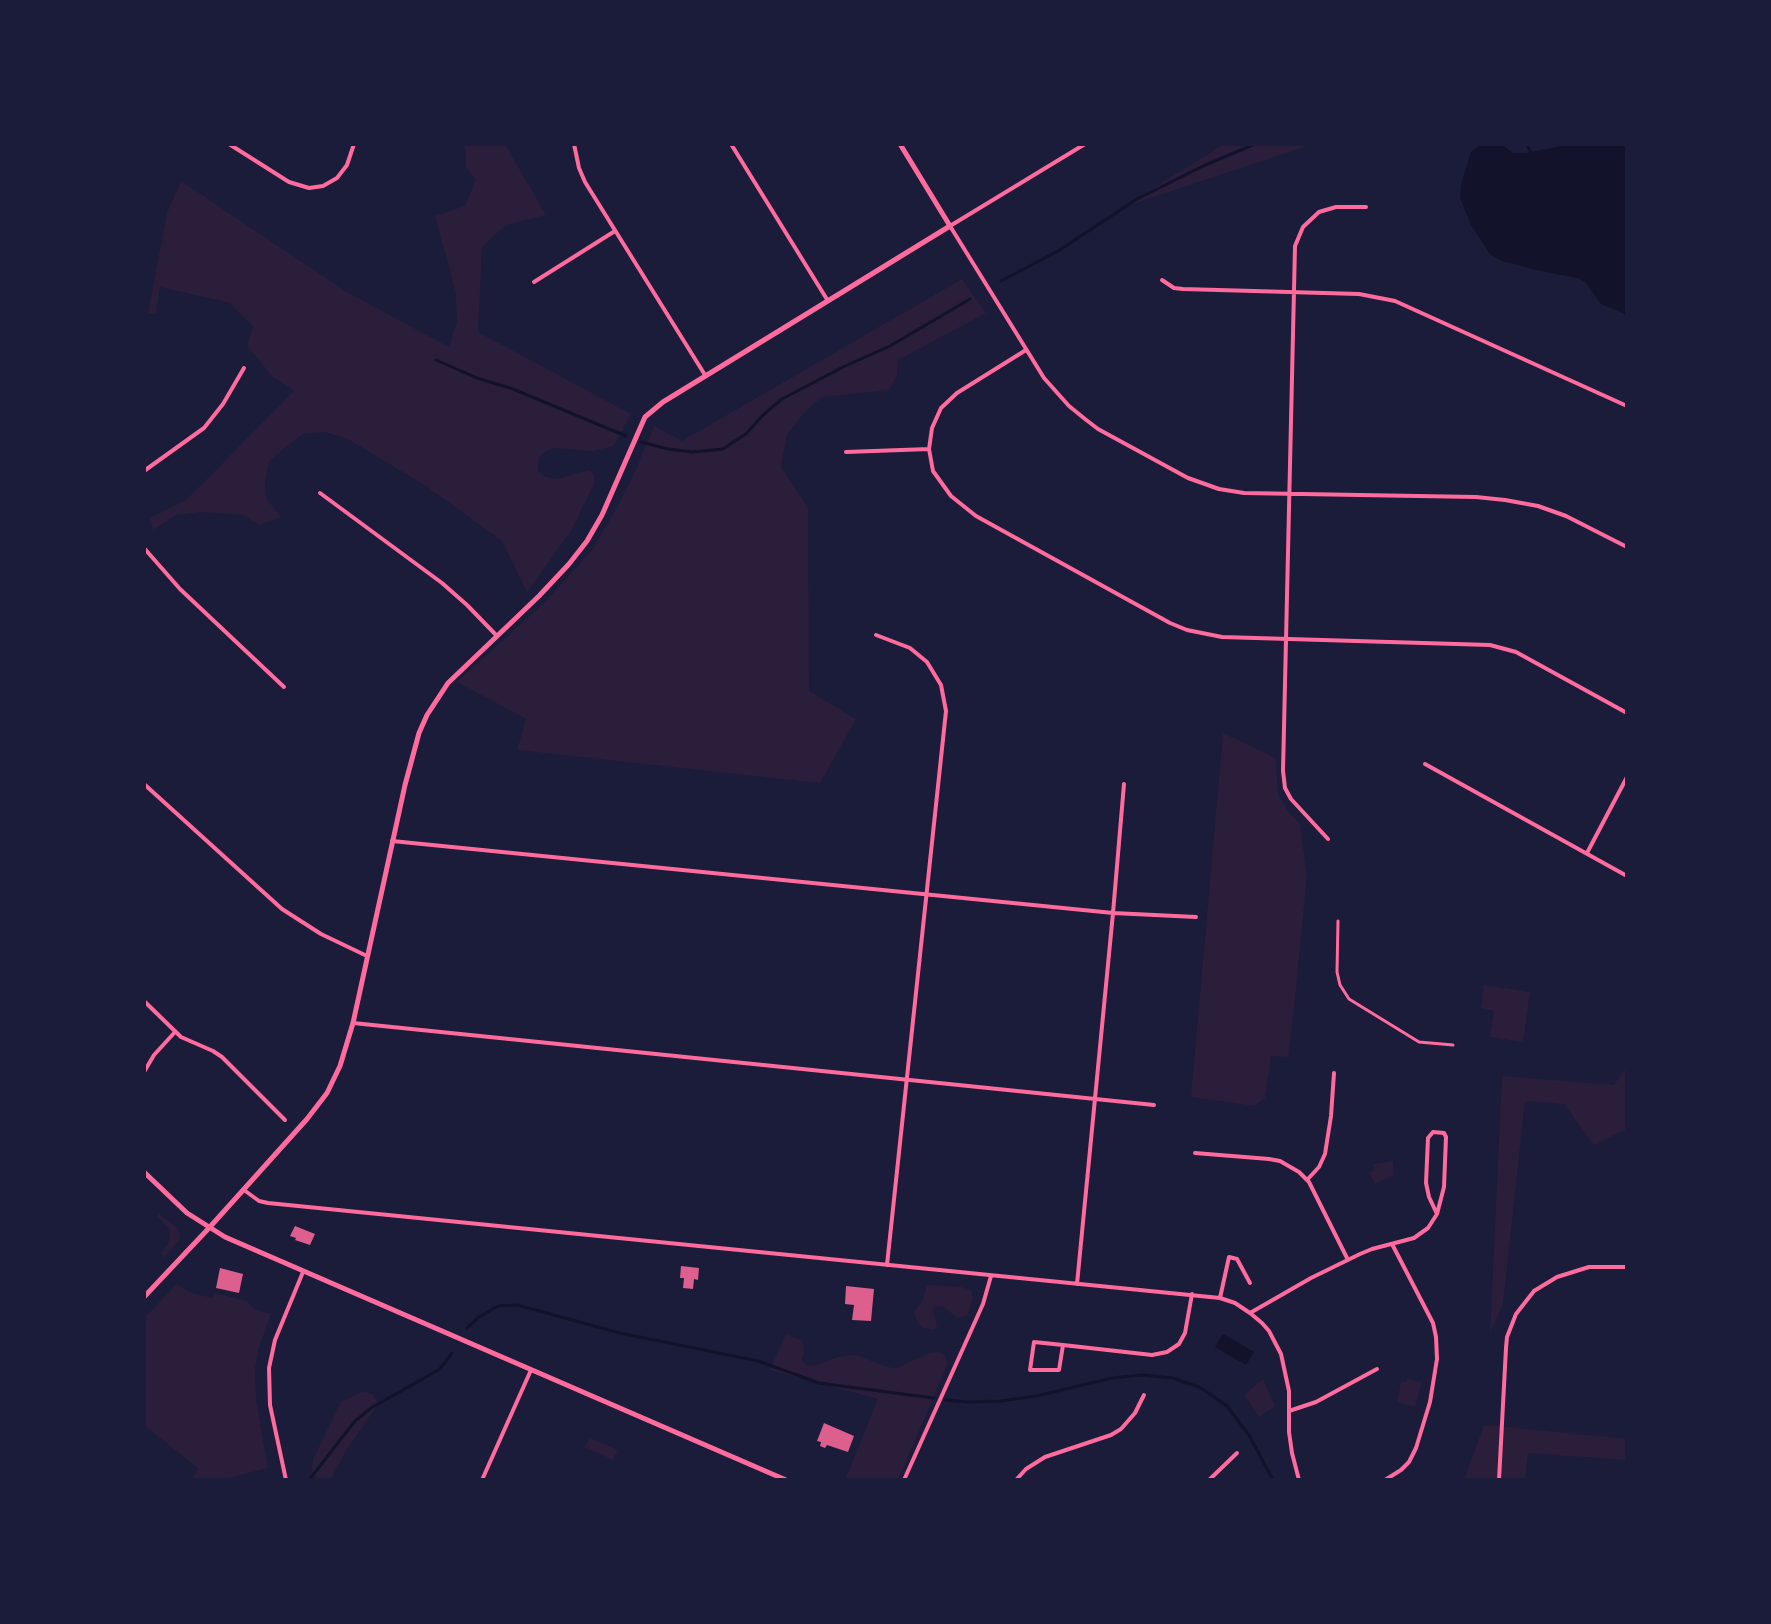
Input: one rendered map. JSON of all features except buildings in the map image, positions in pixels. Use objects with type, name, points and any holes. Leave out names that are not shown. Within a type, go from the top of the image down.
[{"type":"street","points":[[230,144],[289,182],[312,188],[326,184],[340,176],[349,160],[354,144]]},
{"type":"street","points":[[573,144],[585,182],[705,375]]},
{"type":"street","points":[[731,144],[828,301]]},
{"type":"street","points":[[900,144],[1026,350],[1054,391],[1084,419],[1158,462],[1200,483],[1244,493],[1476,497],[1505,500],[1538,506],[1566,516],[1627,547]]},
{"type":"street","points":[[144,1297],[244,1190],[327,1093],[340,1066],[353,1023],[392,841],[419,733],[427,715],[448,683],[539,596],[569,564],[586,541],[602,515],[645,417],[663,402],[705,375],[1085,144]]},
{"type":"street","points":[[1328,839],[1295,804],[1284,782],[1295,246],[1310,219],[1325,210],[1349,205],[1366,207]]},
{"type":"street","points":[[534,282],[615,231]]},
{"type":"street","points":[[1162,280],[1174,288],[1184,289],[1359,294],[1395,301],[1627,406]]},
{"type":"street","points":[[1026,350],[949,399],[935,419],[929,449],[930,460],[939,482],[962,507],[975,516],[1170,623],[1187,630],[1213,636],[1498,646],[1529,659],[1627,713]]},
{"type":"street","points":[[144,471],[204,428],[223,404],[244,368]]},
{"type":"street","points":[[846,452],[929,449]]},
{"type":"street","points":[[320,493],[450,590],[497,636]]},
{"type":"street","points":[[144,548],[180,589],[284,687]]},
{"type":"street","points":[[876,634],[900,643],[923,658],[935,673],[946,711],[887,1265]]},
{"type":"street","points":[[1425,764],[1627,876]]},
{"type":"street","points":[[1587,853],[1627,777]]},
{"type":"street","points":[[144,784],[282,909],[321,934],[367,956]]},
{"type":"street","points":[[1077,1284],[1124,784]]},
{"type":"street","points":[[392,841],[1113,913],[1197,918]]},
{"type":"street","points":[[1338,921],[1337,972],[1349,999],[1419,1042],[1453,1045]]},
{"type":"street","points":[[144,1001],[185,1040],[218,1054],[285,1120]]},
{"type":"street","points":[[353,1023],[1154,1105]]},
{"type":"street","points":[[144,1072],[151,1059],[175,1032]]},
{"type":"street","points":[[1307,1180],[1317,1170],[1325,1154],[1334,1073]]},
{"type":"street","points":[[1250,1313],[1348,1260],[1372,1249],[1404,1242],[1423,1232],[1437,1214],[1444,1187],[1446,1137],[1440,1132],[1433,1132],[1428,1138],[1426,1183],[1429,1197],[1437,1214]]},
{"type":"street","points":[[1195,1153],[1280,1161],[1290,1166],[1307,1180],[1348,1260]]},
{"type":"street","points":[[144,1172],[179,1206],[209,1228],[303,1272],[786,1480]]},
{"type":"street","points":[[244,1190],[254,1198],[268,1203],[1220,1298],[1250,1313],[1269,1331],[1281,1354],[1289,1390],[1292,1453],[1299,1480]]},
{"type":"street","points":[[1385,1480],[1409,1462],[1416,1448],[1431,1402],[1437,1359],[1433,1323],[1392,1244]]},
{"type":"street","points":[[1220,1298],[1229,1257],[1237,1259],[1250,1283]]},
{"type":"street","points":[[1499,1480],[1507,1337],[1516,1314],[1534,1291],[1557,1277],[1589,1268],[1627,1267]]},
{"type":"street","points":[[286,1480],[270,1405],[269,1368],[277,1334],[303,1272]]},
{"type":"street","points":[[904,1480],[983,1304],[991,1276]]},
{"type":"street","points":[[1063,1345],[1059,1370],[1030,1370],[1034,1342],[1063,1345],[1152,1355],[1167,1352],[1179,1344],[1185,1333],[1192,1294]]},
{"type":"street","points":[[1289,1411],[1316,1402],[1377,1369]]},
{"type":"street","points":[[482,1480],[531,1370]]},
{"type":"street","points":[[1016,1480],[1026,1469],[1045,1457],[1111,1435],[1121,1429],[1135,1413],[1144,1395]]},
{"type":"street","points":[[1209,1480],[1237,1453]]},
{"type":"shaded area","points":[[461,144],[505,144],[546,215],[506,225],[482,247],[478,332],[631,414],[614,446],[593,451],[553,448],[539,458],[538,470],[543,476],[557,479],[589,470],[594,475],[595,482],[571,531],[527,592],[502,541],[426,486],[348,439],[325,432],[302,434],[269,461],[265,482],[266,498],[281,517],[260,525],[243,515],[201,512],[176,515],[153,530],[150,518],[186,500],[294,391],[272,376],[247,346],[253,326],[230,303],[160,287],[156,314],[148,313],[167,213],[181,181],[347,292],[449,347],[457,321],[456,293],[435,216],[465,206],[476,179],[466,168],[466,152]]},
{"type":"shaded area","points":[[1224,144],[1314,144],[1123,207]]},
{"type":"shaded area","points":[[1481,144],[1501,144],[1513,153],[1526,153],[1573,144],[1627,144],[1627,315],[1601,304],[1585,282],[1578,278],[1502,261],[1490,254],[1471,225],[1460,198],[1462,181],[1471,152]]},
{"type":"shaded area","points":[[962,279],[986,313],[898,360],[897,375],[889,390],[822,397],[804,413],[787,434],[781,467],[808,508],[809,691],[856,719],[820,783],[517,750],[526,719],[457,682],[544,603],[594,548],[631,481],[654,426],[682,441]]},
{"type":"shaded area","points":[[1223,733],[1276,758],[1278,794],[1288,811],[1300,824],[1307,876],[1288,1057],[1271,1056],[1265,1098],[1255,1106],[1191,1097]]},
{"type":"shaded area","points":[[1484,985],[1530,992],[1523,1042],[1490,1037],[1494,1011],[1481,1008]]},
{"type":"shaded area","points":[[1627,1066],[1627,1129],[1594,1145],[1564,1104],[1525,1101],[1503,1304],[1490,1333],[1502,1076],[1614,1085]]},
{"type":"shaded area","points":[[1393,1161],[1394,1175],[1375,1184],[1369,1173],[1374,1170],[1373,1164]]},
{"type":"shaded area","points":[[157,1212],[176,1227],[180,1234],[179,1241],[164,1258],[161,1253],[169,1242],[170,1230],[158,1217]]},
{"type":"shaded area","points":[[177,1284],[191,1293],[213,1298],[215,1293],[247,1301],[254,1309],[271,1314],[259,1347],[255,1369],[256,1400],[268,1468],[221,1480],[190,1480],[199,1469],[144,1425],[144,1318]]},
{"type":"shaded area","points":[[929,1285],[971,1290],[973,1299],[967,1316],[957,1318],[944,1307],[938,1306],[933,1310],[937,1327],[934,1330],[924,1328],[917,1323],[914,1312],[923,1300],[926,1287]]},
{"type":"shaded area","points":[[786,1334],[803,1341],[802,1359],[809,1366],[852,1355],[887,1367],[897,1368],[929,1353],[939,1352],[945,1356],[948,1363],[898,1480],[845,1480],[878,1399],[770,1370]]},
{"type":"shaded area","points":[[1223,1334],[1254,1352],[1246,1365],[1215,1347]]},
{"type":"shaded area","points":[[1263,1379],[1275,1406],[1259,1417],[1244,1395]]},
{"type":"shaded area","points":[[1407,1379],[1422,1382],[1415,1407],[1397,1402],[1401,1382],[1406,1382]]},
{"type":"shaded area","points":[[362,1392],[373,1394],[378,1404],[346,1451],[330,1480],[320,1480],[312,1472],[313,1459],[341,1402]]},
{"type":"shaded area","points":[[1484,1425],[1627,1439],[1627,1460],[1528,1453],[1525,1480],[1464,1480]]},
{"type":"shaded area","points":[[590,1438],[618,1450],[613,1460],[584,1447]]},
{"type":"waterway","points":[[1001,281],[1058,251],[1137,199],[1203,166],[1255,144]]},
{"type":"waterway","points":[[1527,144],[1532,156]]},
{"type":"waterway","points":[[641,442],[692,452],[723,449],[747,433],[782,399],[843,367],[890,346],[970,299]]},
{"type":"waterway","points":[[436,360],[626,436]]},
{"type":"waterway","points":[[467,1328],[479,1317],[498,1306],[517,1305],[620,1333],[758,1361],[819,1383],[933,1398]]},
{"type":"waterway","points":[[309,1480],[355,1421],[371,1408],[440,1369],[452,1353]]},
{"type":"waterway","points":[[945,1400],[1001,1401],[1036,1396],[1112,1378],[1142,1375],[1173,1378],[1201,1388],[1227,1406],[1249,1435],[1273,1480]]}]
